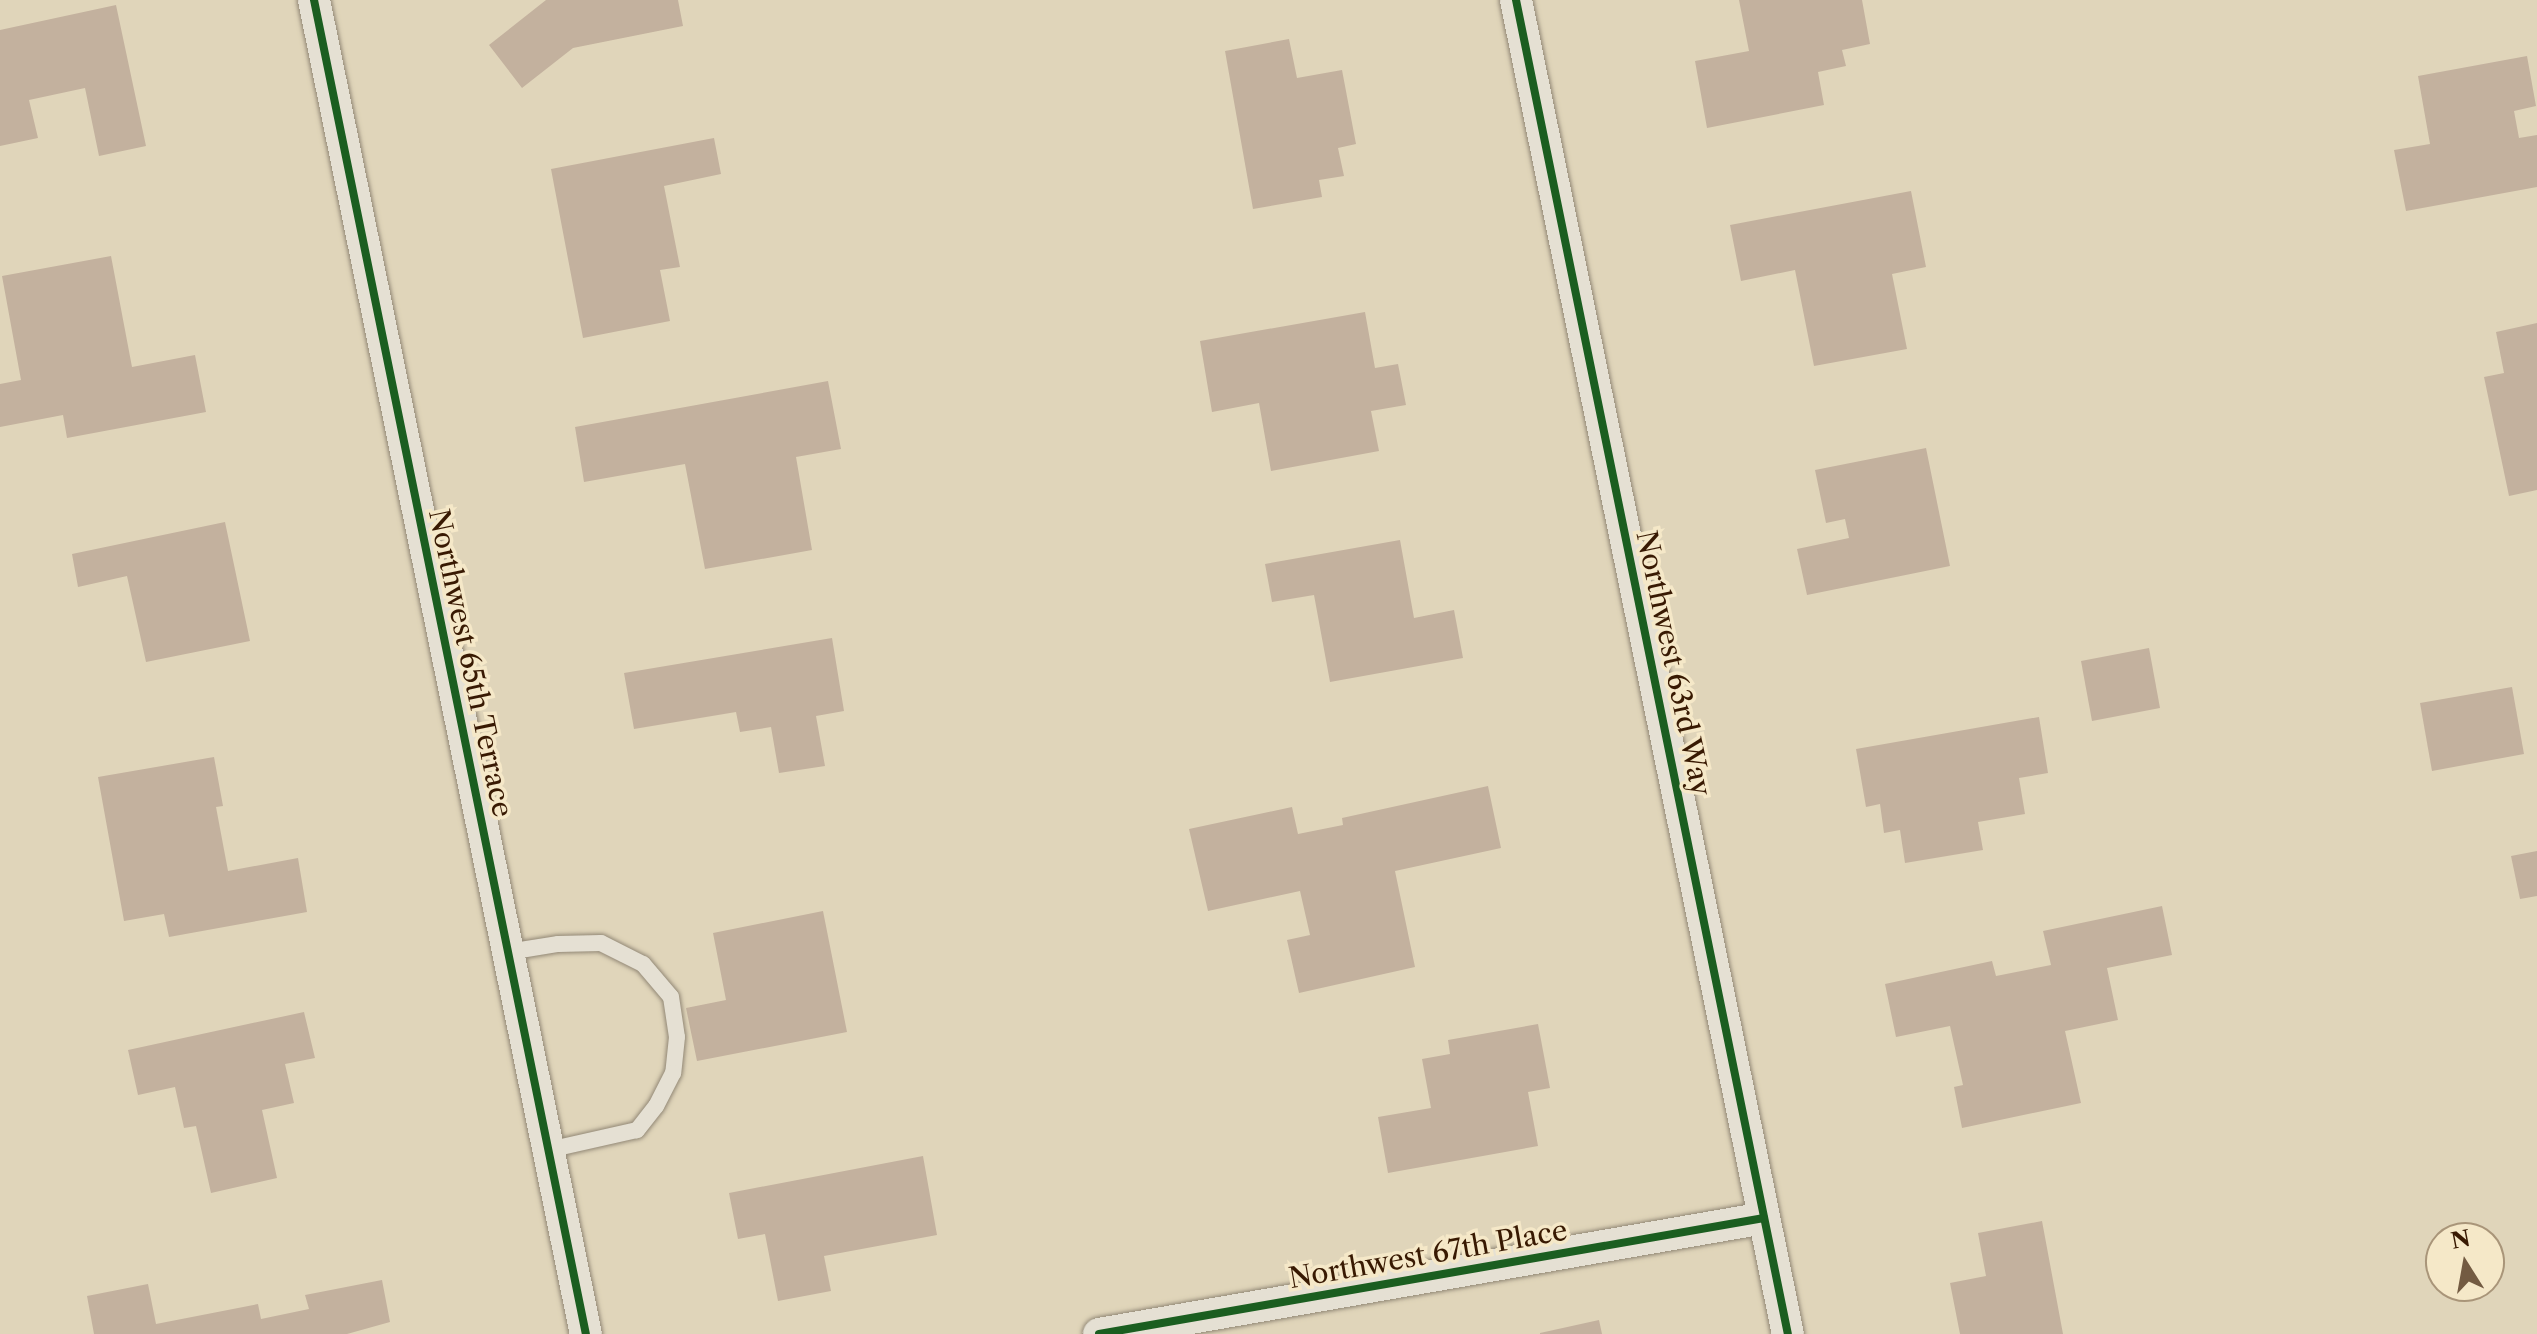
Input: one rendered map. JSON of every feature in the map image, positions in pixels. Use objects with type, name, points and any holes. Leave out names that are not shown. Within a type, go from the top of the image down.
[{"type":"street","name":"Northwest 65th Terrace","points":[[314,0],[586,1334]]},
{"type":"street","name":"Northwest 63rd Way","points":[[1516,0],[1788,1334]]},
{"type":"street","name":"Northwest 67th Place","points":[[1099,1334],[1764,1218]]},
{"type":"lane","points":[[508,952],[558,944],[601,943],[643,964],[671,997],[677,1037],[673,1073],[656,1106],[637,1130],[548,1150]]},
{"type":"building","points":[[546,0],[678,0],[683,26],[573,48],[522,88],[489,45]]},
{"type":"building","points":[[1739,0],[1862,0],[1870,44],[1842,50],[1846,66],[1818,72],[1824,105],[1707,128],[1695,61],[1749,51]]},
{"type":"building","points":[[116,5],[146,146],[99,156],[85,88],[29,100],[38,138],[0,146],[0,30]]},
{"type":"building","points":[[1289,39],[1297,78],[1342,70],[1356,144],[1338,148],[1344,176],[1319,180],[1322,197],[1253,209],[1225,51]]},
{"type":"building","points":[[2527,56],[2536,106],[2514,111],[2519,138],[2537,135],[2537,187],[2406,211],[2394,150],[2430,144],[2418,76]]},
{"type":"building","points":[[714,138],[721,174],[664,186],[680,267],[660,270],[670,321],[583,338],[551,169]]},
{"type":"building","points":[[1911,191],[1926,267],[1892,274],[1907,349],[1814,366],[1795,270],[1741,281],[1730,225]]},
{"type":"building","points":[[111,256],[132,367],[195,355],[206,412],[67,438],[63,415],[0,427],[0,384],[21,380],[2,276]]},
{"type":"building","points":[[1365,312],[1375,368],[1398,364],[1406,405],[1371,411],[1379,451],[1271,471],[1259,403],[1212,412],[1200,341]]},
{"type":"building","points":[[2537,323],[2537,490],[2509,496],[2484,377],[2504,373],[2496,332]]},
{"type":"building","points":[[828,381],[841,449],[796,457],[812,550],[705,569],[685,464],[584,482],[575,427]]},
{"type":"building","points":[[1926,448],[1950,566],[1807,595],[1797,549],[1849,538],[1845,519],[1826,523],[1815,470]]},
{"type":"building","points":[[225,522],[250,641],[146,662],[127,576],[78,587],[72,554]]},
{"type":"building","points":[[1400,540],[1414,618],[1454,610],[1463,658],[1330,682],[1314,595],[1272,602],[1265,564]]},
{"type":"building","points":[[832,638],[844,711],[816,716],[825,766],[779,773],[771,727],[740,732],[736,712],[634,729],[624,673]]},
{"type":"building","points":[[2149,648],[2160,708],[2092,721],[2081,661]]},
{"type":"building","points":[[2512,687],[2524,754],[2432,771],[2420,703]]},
{"type":"building","points":[[2039,717],[2048,773],[2019,778],[2025,814],[1978,822],[1983,850],[1905,863],[1900,830],[1884,833],[1880,804],[1866,807],[1856,749]]},
{"type":"building","points":[[214,757],[223,806],[216,807],[228,871],[298,858],[307,912],[169,937],[164,914],[124,921],[98,777]]},
{"type":"building","points":[[1488,786],[1501,848],[1395,871],[1415,967],[1299,993],[1287,940],[1310,935],[1300,891],[1208,911],[1189,829],[1292,807],[1298,834],[1343,825],[1342,818]]},
{"type":"building","points":[[2537,851],[2537,896],[2520,899],[2511,856]]},
{"type":"building","points":[[2162,906],[2172,955],[2107,968],[2118,1020],[2065,1031],[2081,1103],[1962,1128],[1954,1087],[1963,1085],[1950,1026],[1896,1037],[1885,984],[1992,961],[1996,976],[2051,965],[2043,931]]},
{"type":"building","points":[[823,911],[847,1032],[697,1061],[686,1008],[726,1000],[713,933]]},
{"type":"building","points":[[304,1012],[315,1058],[285,1064],[294,1103],[262,1110],[277,1178],[211,1193],[196,1126],[184,1128],[175,1087],[138,1095],[128,1050]]},
{"type":"building","points":[[1538,1024],[1550,1088],[1528,1092],[1538,1146],[1388,1173],[1378,1117],[1431,1108],[1422,1059],[1450,1054],[1448,1040]]},
{"type":"building","points":[[923,1156],[937,1235],[824,1256],[831,1291],[778,1301],[765,1234],[738,1239],[729,1193]]},
{"type":"building","points":[[2042,1221],[2063,1334],[1960,1334],[1950,1283],[1986,1276],[1978,1233]]},
{"type":"building","points":[[382,1280],[390,1322],[347,1334],[94,1334],[87,1296],[148,1284],[156,1324],[258,1304],[261,1319],[309,1309],[305,1295]]},
{"type":"building","points":[[1599,1320],[1602,1334],[1540,1334],[1540,1333]]},
{"type":"cycle path","points":[[314,0],[586,1334]]},
{"type":"cycle path","points":[[1516,0],[1788,1334]]},
{"type":"cycle path","points":[[1099,1334],[1764,1218]]}]
